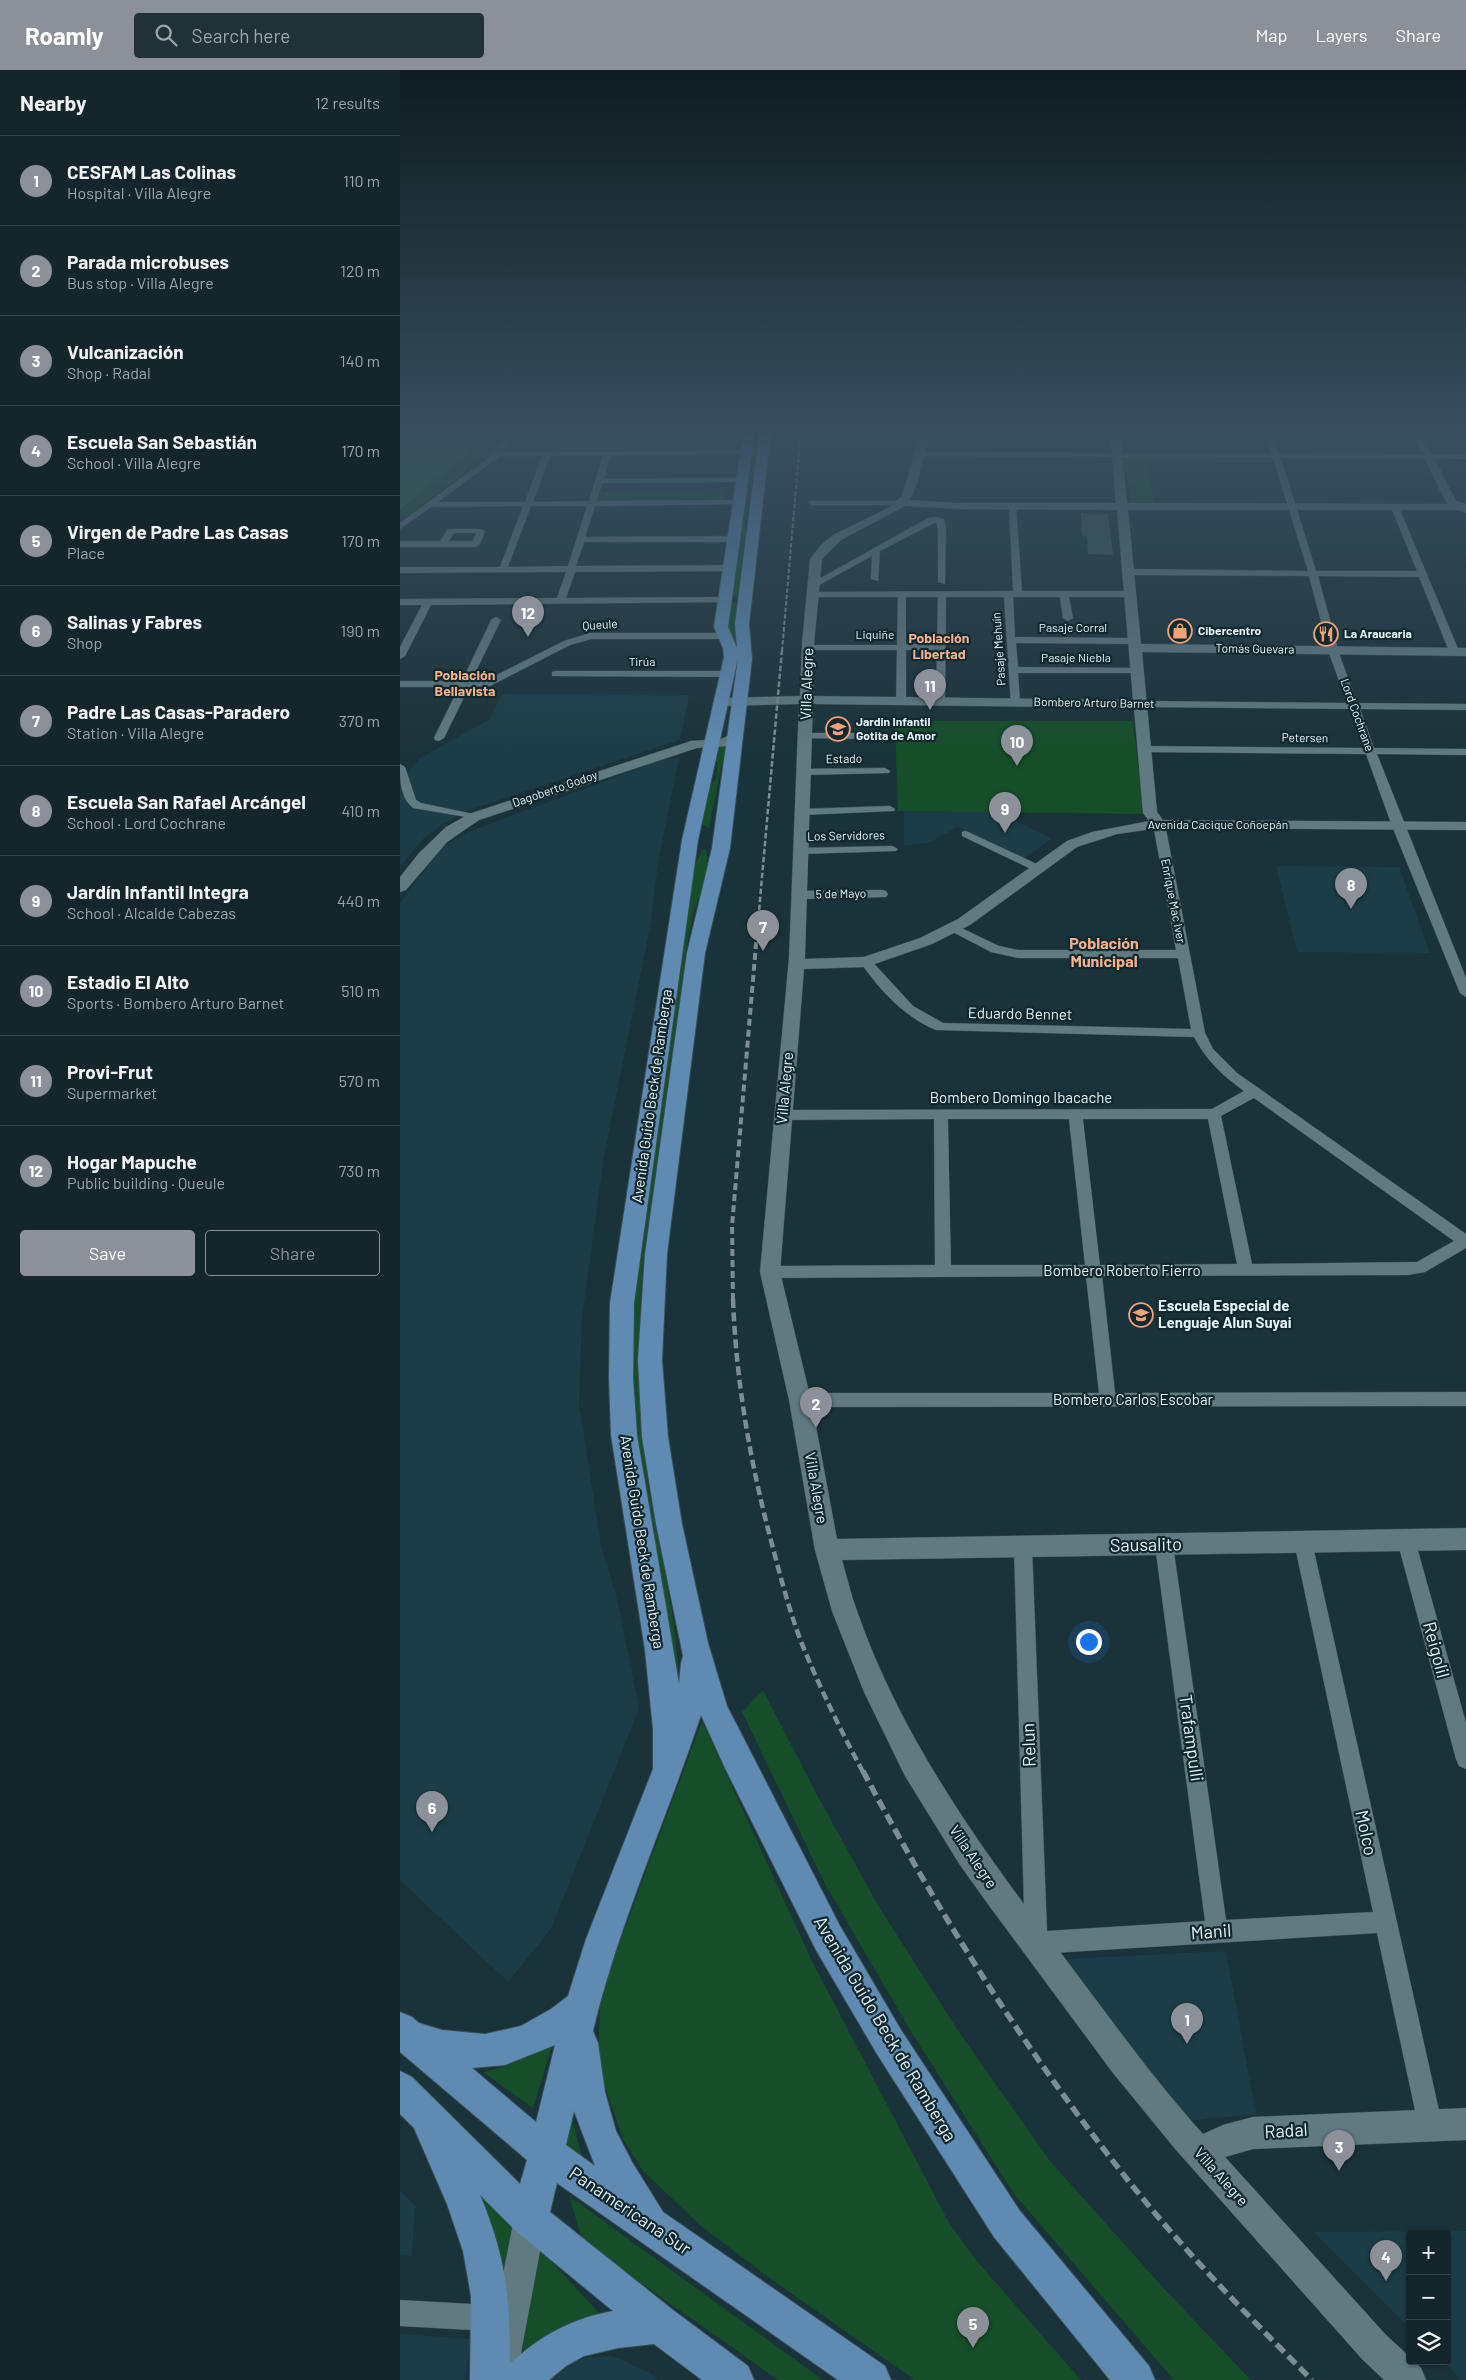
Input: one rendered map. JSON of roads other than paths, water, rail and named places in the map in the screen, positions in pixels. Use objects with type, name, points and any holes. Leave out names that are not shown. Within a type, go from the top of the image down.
[{"type":"main road","name":"Avenida Guido Beck de Ramberga","points":[[753,538],[742,624],[745,659],[739,701],[714,742],[722,839],[716,875],[706,905],[696,954],[656,1254],[650,1360],[655,1437],[669,1524],[694,1644],[713,1709],[828,1938],[889,2042],[1007,2224],[1135,2380]]},
{"type":"main road","name":"Villa Alegre","points":[[837,538],[829,543],[816,559],[808,648],[797,964],[782,1115],[770,1272],[800,1400],[827,1550],[854,1637],[915,1767],[970,1855],[1124,2062],[1199,2152],[1374,2347],[1409,2380]]},
{"type":"main road","name":"Enrique Mac Iver","points":[[1125,538],[1150,813],[1159,824]]},
{"type":"main road","name":"Avenida Guido Beck de Ramberga","points":[[668,1769],[669,1746],[663,1677],[625,1452],[621,1361],[622,1303],[690,840],[714,742],[732,653],[723,636],[721,627],[733,539]]},
{"type":"main road","points":[[725,600],[745,599]]},
{"type":"main road","name":"Tomás Guevara","points":[[1134,644],[1460,652]]},
{"type":"main road","name":"Bombero Arturo Barnet","points":[[722,702],[807,700],[1140,704]]},
{"type":"main road","name":"Dagoberto Godoy","points":[[400,887],[437,841],[452,828],[474,817],[714,742]]},
{"type":"main road","name":"Avenida Cacique Coñoepán","points":[[797,964],[866,962],[953,929],[975,915],[1062,849],[1092,836],[1159,824],[1466,826]]},
{"type":"main road","points":[[690,840],[722,839]]},
{"type":"main road","name":"Sausalito","points":[[827,1550],[1466,1539]]},
{"type":"main road","name":"Avenida Guido Beck de Ramberga","points":[[530,2219],[582,2007],[602,1939],[668,1769],[692,1697],[695,1672],[694,1644]]},
{"type":"main road","points":[[404,2033],[446,2050],[488,2052],[529,2041],[566,2021],[582,2007]]},
{"type":"main road","points":[[582,2007],[583,2069],[597,2130],[607,2156],[654,2228]]},
{"type":"main road","name":"Panamericana Sur","points":[[404,2033],[547,2153],[870,2380]]},
{"type":"main road","points":[[411,2101],[530,2219],[659,2324],[734,2380]]},
{"type":"main road","points":[[411,2101],[464,2198],[476,2232],[486,2270],[490,2318],[490,2380]]},
{"type":"main road","name":"Radal","points":[[1199,2152],[1223,2141],[1253,2133],[1430,2124],[1466,2124]]},
{"type":"main road","points":[[499,2380],[530,2219]]},
{"type":"main road","points":[[521,2380],[550,2354],[584,2335],[605,2330],[659,2324]]},
{"type":"street","points":[[503,569],[515,538]]},
{"type":"street","points":[[814,589],[898,538]]},
{"type":"street","points":[[942,538],[942,582]]},
{"type":"street","name":"Pasaje Mehuín","points":[[1012,538],[1011,640],[1015,702]]},
{"type":"street","name":"Lord Cochrane","points":[[1302,538],[1333,650],[1353,706],[1398,826],[1466,994]]},
{"type":"street","points":[[1408,538],[1460,652]]},
{"type":"street","points":[[561,601],[580,540],[733,539]]},
{"type":"street","points":[[400,544],[443,544]]},
{"type":"street","points":[[875,579],[876,550]]},
{"type":"street","points":[[400,570],[730,568]]},
{"type":"street","points":[[1128,572],[1423,574]]},
{"type":"street","points":[[814,589],[902,594],[1130,594]]},
{"type":"street","points":[[901,701],[902,594]]},
{"type":"street","points":[[941,702],[942,594]]},
{"type":"street","points":[[1064,594],[1068,618]]},
{"type":"street","points":[[400,602],[725,600]]},
{"type":"street","points":[[400,656],[428,602]]},
{"type":"street","points":[[439,738],[496,620]]},
{"type":"street","name":"Queule","points":[[400,684],[487,684],[567,643],[584,638],[723,636]]},
{"type":"street","name":"Pasaje Corral","points":[[1011,640],[1134,644]]},
{"type":"street","name":"Liquiñe","points":[[808,648],[941,648]]},
{"type":"street","name":"Pasaje Niebla","points":[[1013,670],[1138,671]]},
{"type":"street","name":"Tirúa","points":[[555,674],[728,674]]},
{"type":"street","name":"Bombero Arturo Barnet","points":[[1140,704],[1466,707]]},
{"type":"street","points":[[805,736],[868,736]]},
{"type":"street","name":"Petersen","points":[[1144,748],[1466,752]]},
{"type":"street","points":[[400,767],[411,801],[417,806],[474,817]]},
{"type":"street","name":"Estado","points":[[803,772],[885,771]]},
{"type":"street","points":[[802,812],[890,809]]},
{"type":"street","name":"Enrique Mac Iver","points":[[1159,824],[1198,1033],[1214,1059],[1254,1092],[1466,1241]]},
{"type":"street","points":[[966,834],[1037,868]]},
{"type":"street","name":"Los Servidores","points":[[801,851],[892,849]]},
{"type":"street","name":"5 de Mayo","points":[[800,895],[882,894]]},
{"type":"street","points":[[953,929],[995,949],[1018,954],[1183,954]]},
{"type":"street","name":"Eduardo Bennet","points":[[866,962],[912,1013],[924,1021],[941,1027],[1198,1033]]},
{"type":"street","name":"Bombero Domingo Ibacache","points":[[782,1115],[1214,1114],[1254,1092]]},
{"type":"street","points":[[1214,1114],[1246,1270]]},
{"type":"street","points":[[941,1115],[943,1272]]},
{"type":"street","points":[[1076,1115],[1108,1400]]},
{"type":"street","name":"Bombero Roberto Fierro","points":[[770,1272],[1420,1268],[1466,1241]]},
{"type":"street","name":"Bombero Carlos Escobar","points":[[800,1400],[1466,1399]]},
{"type":"street","name":"Reigolil","points":[[1406,1540],[1466,1759]]},
{"type":"street","name":"Molco","points":[[1303,1542],[1430,2124]]},
{"type":"street","name":"Trafampulli","points":[[1164,1545],[1217,1931]]},
{"type":"street","name":"Relun","points":[[1023,1547],[1036,1944]]},
{"type":"street","name":"Manil","points":[[1036,1944],[1217,1931],[1386,1922]]},
{"type":"street","points":[[400,2313],[490,2318]]},
{"type":"railway","points":[[782,651],[792,538]]},
{"type":"railway","points":[[757,934],[782,650]]},
{"type":"railway","points":[[733,1300],[732,1226],[757,933]]},
{"type":"railway","points":[[733,1299],[737,1362],[751,1456],[782,1583],[807,1656],[863,1772]]},
{"type":"railway","points":[[863,1771],[954,1931],[987,1984],[1056,2085],[1152,2210],[1196,2260],[1312,2380]]},
{"type":"place","name":"Cibercentro","points":[[1180,631]]},
{"type":"place","name":"La Araucaria","points":[[1326,634]]},
{"type":"place","name":"Hogar Mapuche","points":[[528,637]]},
{"type":"place","name":"Provi-Frut","points":[[930,710]]},
{"type":"place","name":"Jardin Infantil Gotita de Amor","points":[[838,729]]},
{"type":"place","name":"Estadio El Alto","points":[[1017,766]]},
{"type":"place","name":"Jardín Infantil Integra","points":[[1005,833]]},
{"type":"place","name":"Escuela San Rafael Arcángel","points":[[1351,909]]},
{"type":"place","name":"Padre Las Casas-Paradero","points":[[763,951]]},
{"type":"place","name":"Escuela Especial de Lenguaje Alun Suyai","points":[[1141,1315]]},
{"type":"place","name":"Parada microbuses","points":[[816,1428]]},
{"type":"place","name":"Salinas y Fabres","points":[[432,1832]]},
{"type":"place","name":"CESFAM Las Colinas","points":[[1187,2044]]},
{"type":"place","name":"Vulcanización","points":[[1339,2171]]},
{"type":"place","name":"Escuela San Sebastián","points":[[1386,2281]]},
{"type":"place","name":"Virgen de Padre Las Casas","points":[[973,2348]]},
{"type":"district","name":"Población Libertad","points":[[939,646]]},
{"type":"district","name":"Población Bellavista","points":[[465,684]]},
{"type":"district","name":"Población Municipal","points":[[1104,952]]}]
